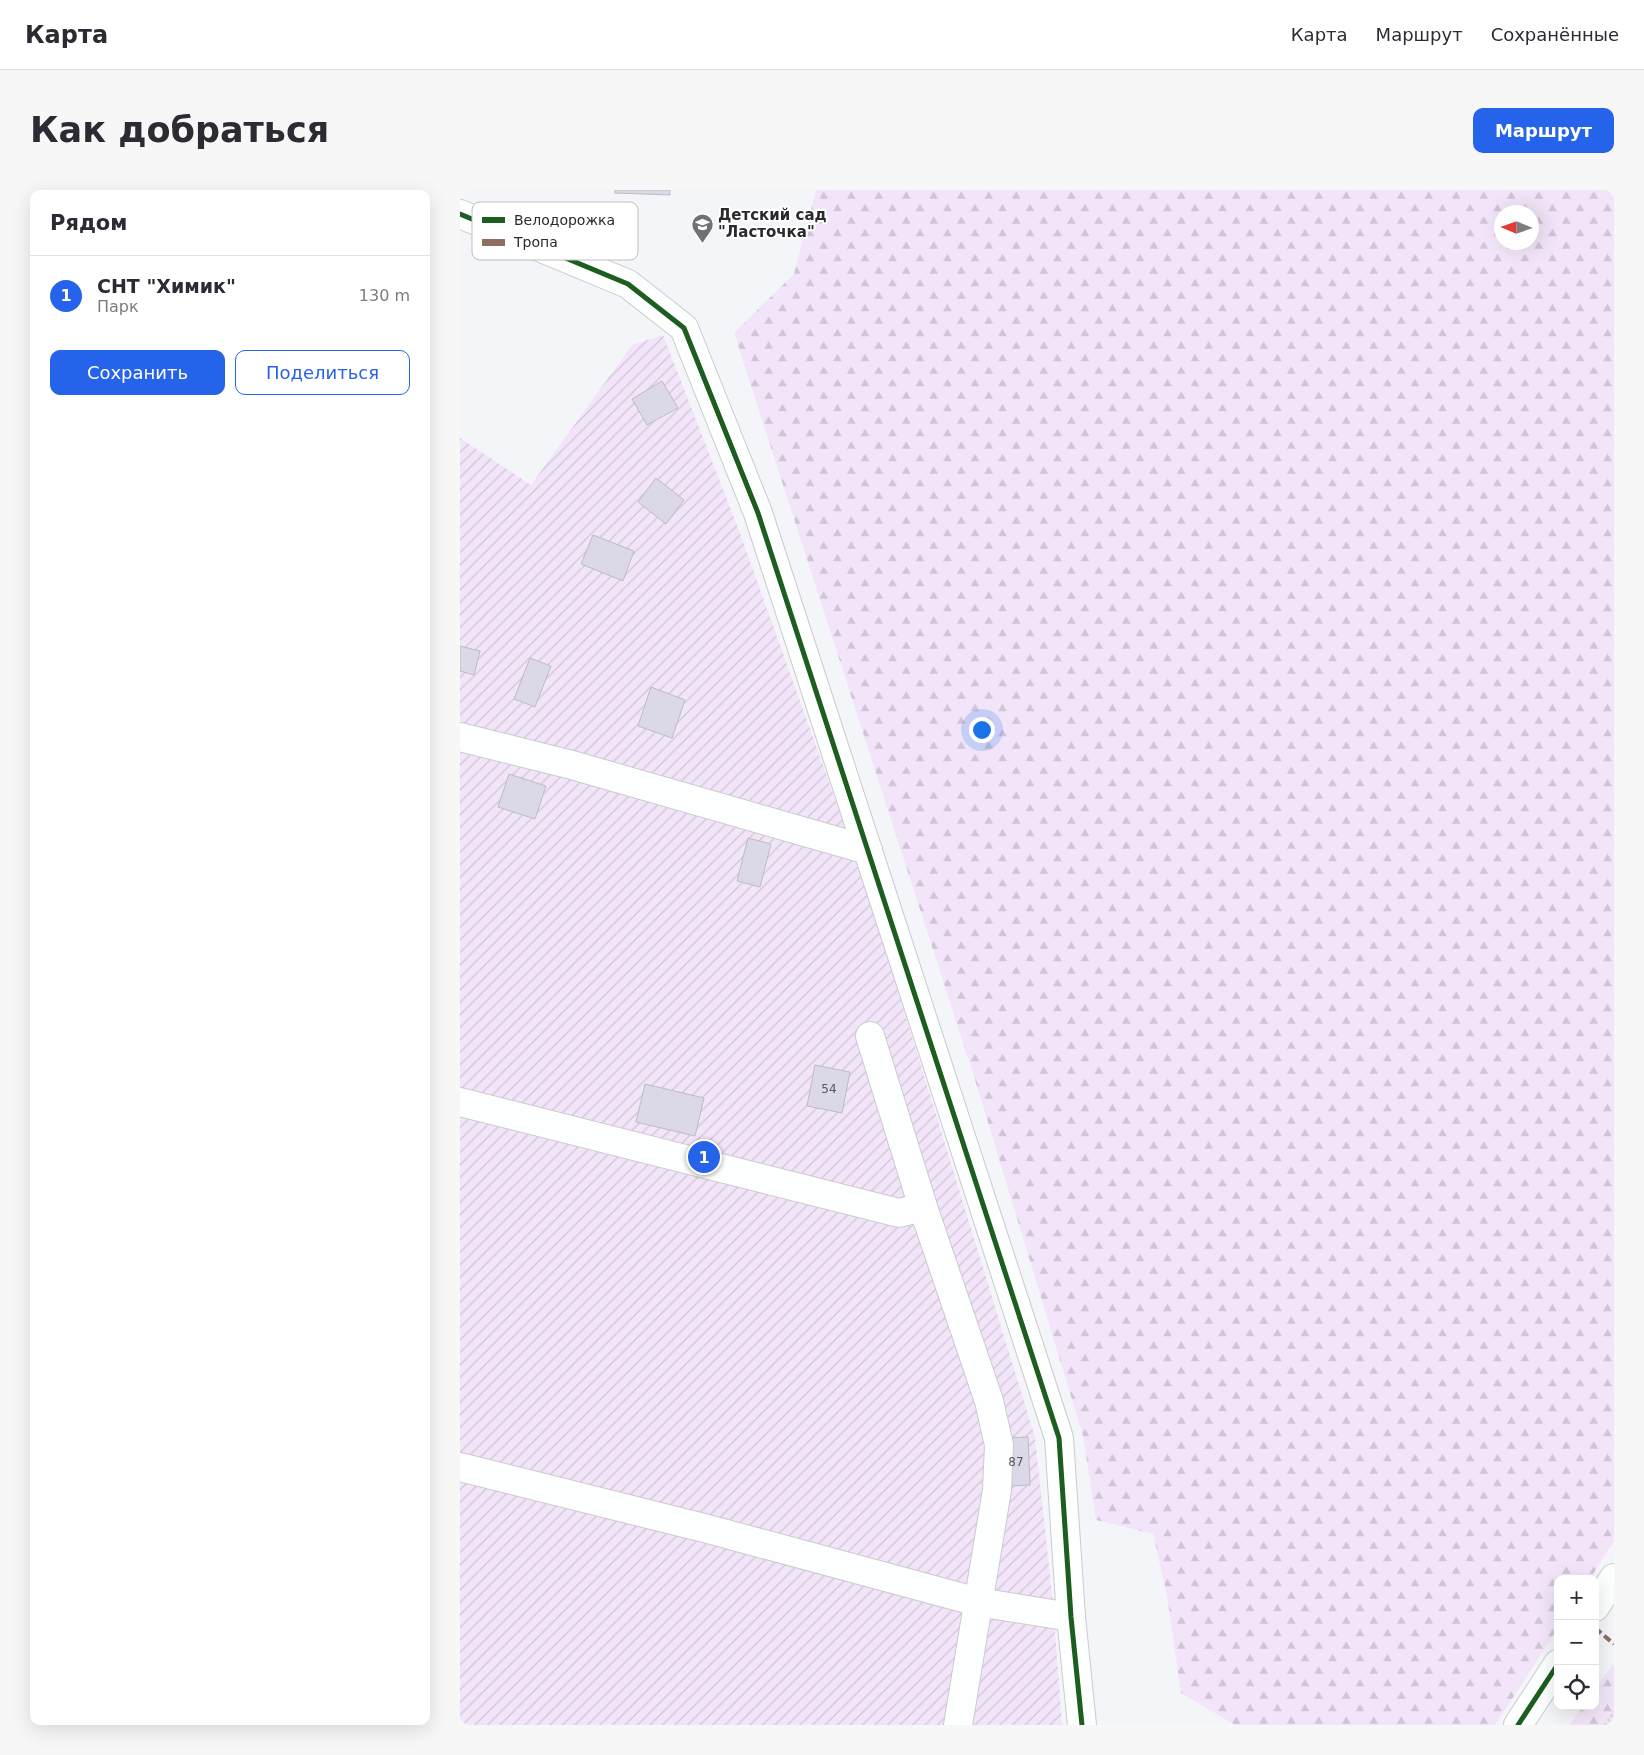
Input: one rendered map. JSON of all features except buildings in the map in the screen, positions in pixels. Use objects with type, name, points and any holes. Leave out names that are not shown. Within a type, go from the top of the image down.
[{"type":"street","points":[[460,214],[472,219]]},
{"type":"street","points":[[570,260],[628,284],[684,328],[758,513],[1060,1438],[1071,1617],[1082,1725]]},
{"type":"street","points":[[460,737],[572,765],[868,850]]},
{"type":"street","points":[[870,1036],[923,1207],[989,1402],[999,1446],[997,1490],[958,1725]]},
{"type":"street","points":[[460,1102],[899,1214],[923,1207]]},
{"type":"street","points":[[460,1468],[708,1529],[978,1602],[1071,1617]]},
{"type":"street","points":[[1599,1600],[1614,1578]]},
{"type":"street","points":[[1518,1725],[1557,1665]]},
{"type":"path","points":[[1605,1725],[1614,1712]]},
{"type":"green space","points":[[816,190],[1614,190],[1614,1541],[1593,1575],[1554,1575],[1554,1634],[1495,1725],[1235,1725],[1181,1693],[1167,1595],[1153,1534],[1096,1520],[1083,1436],[976,1083],[734,333],[794,274]]},
{"type":"green space","points":[[663,335],[738,528],[863,877],[1035,1437],[1053,1604],[1062,1725],[460,1725],[460,438],[531,485],[632,345]]},
{"type":"green space","points":[[1614,1663],[1614,1725],[1569,1725],[1580,1710],[1599,1710],[1599,1684]]},
{"type":"marked path","points":[[1599,1631],[1614,1644]]},
{"type":"cycle path","points":[[460,214],[472,219]]},
{"type":"cycle path","points":[[570,260],[628,284],[684,328],[758,513],[1059,1438],[1071,1617],[1082,1725]]},
{"type":"cycle path","points":[[1518,1725],[1557,1665]]},
{"type":"place","name":"Детский сад \"Ласточка\"","points":[[702,243]]},
{"type":"place","name":"СНТ \"Химик\"","points":[[704,1157]]}]
